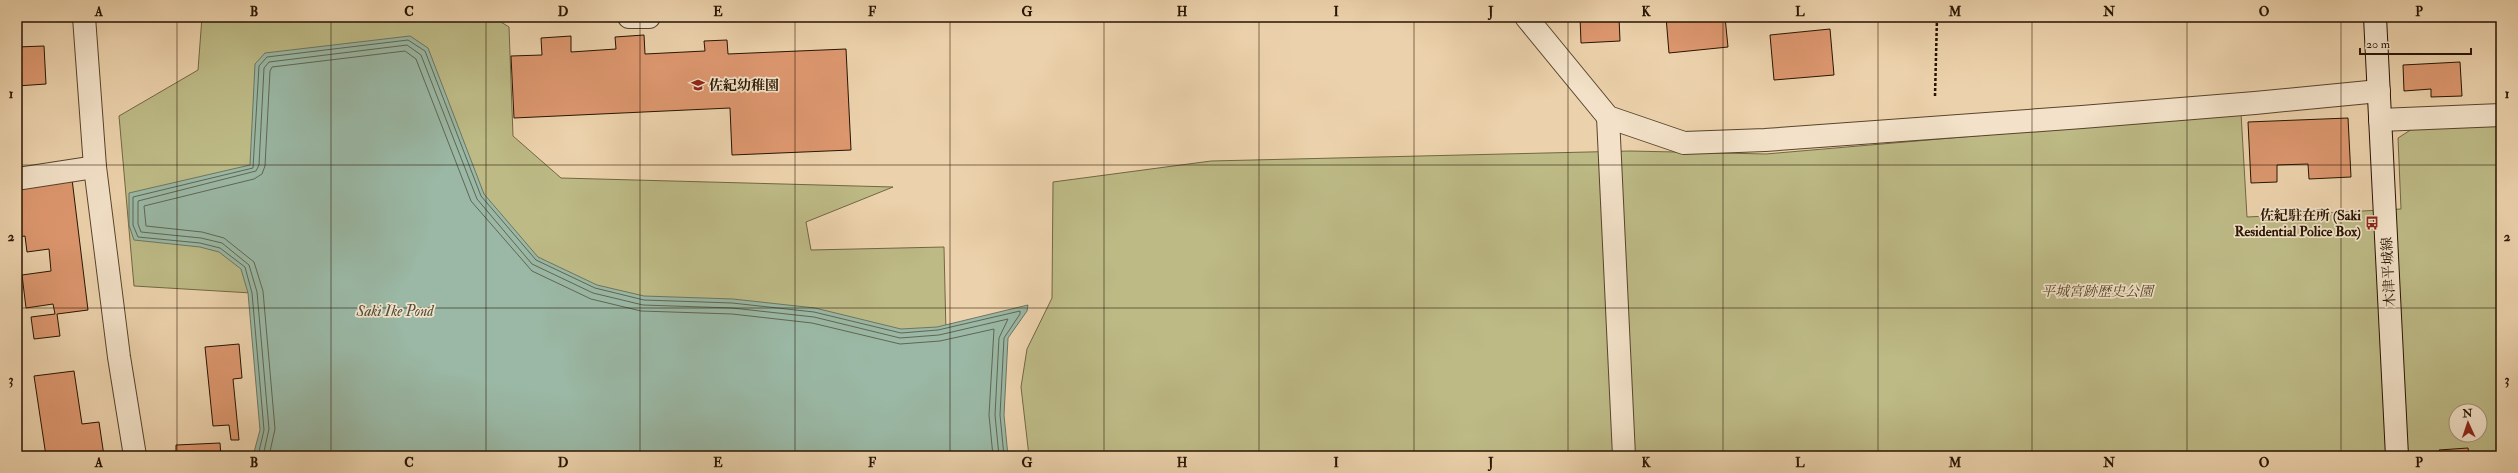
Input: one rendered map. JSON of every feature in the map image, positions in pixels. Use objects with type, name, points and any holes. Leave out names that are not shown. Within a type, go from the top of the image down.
[{"type":"street","points":[[84,17],[95,167],[118,357],[135,456]]},
{"type":"street","points":[[629,17],[649,17]]},
{"type":"street","points":[[1526,17],[1608,117],[1684,143],[1765,140],[1935,126],[2255,104],[2379,91]]},
{"type":"street","name":"木津平城線","points":[[2375,17],[2398,456]]},
{"type":"street","points":[[2380,120],[2501,115]]},
{"type":"street","points":[[1608,117],[1624,456]]},
{"type":"street","points":[[17,179],[95,167]]},
{"type":"path","points":[[1935,126],[1937,17]]},
{"type":"green space","points":[[202,17],[493,17],[509,27],[513,136],[561,178],[893,187],[806,222],[811,250],[944,247],[947,376],[285,295],[134,286],[119,116],[198,70]]},
{"type":"green space","name":"平城宮跡歴史公園","points":[[2241,113],[2247,217],[2401,209],[2398,138],[2412,129],[2501,124],[2501,456],[1029,456],[1021,387],[1027,349],[1052,298],[1053,182],[1211,161],[1630,151],[1766,154]]},
{"type":"water","name":"Saki Ike Pond","points":[[410,36],[428,48],[484,194],[538,257],[597,285],[644,296],[733,299],[815,308],[901,329],[937,327],[1028,305],[1027,311],[1008,338],[1004,415],[1008,456],[253,456],[260,430],[248,293],[241,269],[219,252],[200,247],[134,240],[129,225],[129,193],[250,165],[255,64],[265,53]]},
{"type":"building","points":[[1580,17],[1619,17],[1620,41],[1581,43]]},
{"type":"building","points":[[1666,17],[1725,17],[1728,47],[1669,53]]},
{"type":"building","points":[[1830,29],[1834,75],[1774,80],[1770,35]]},
{"type":"building","points":[[644,35],[645,54],[705,51],[704,41],[727,40],[728,54],[846,49],[851,150],[732,155],[730,108],[514,118],[511,56],[542,55],[541,38],[571,36],[571,52],[616,49],[615,37]]},
{"type":"building","points":[[44,46],[46,84],[17,86],[17,47]]},
{"type":"building","points":[[2460,62],[2462,96],[2431,97],[2431,89],[2404,91],[2403,65]]},
{"type":"building","points":[[2348,118],[2351,177],[2309,179],[2308,164],[2277,165],[2277,182],[2251,183],[2248,122]]},
{"type":"building","points":[[72,179],[88,310],[57,314],[60,336],[34,339],[31,317],[55,314],[53,304],[26,308],[22,275],[51,271],[49,249],[27,252],[25,236],[17,237],[17,186]]},
{"type":"building","points":[[239,344],[242,378],[233,379],[239,440],[231,440],[229,425],[213,426],[205,347]]},
{"type":"building","points":[[74,371],[82,424],[99,422],[104,456],[46,456],[34,376]]},
{"type":"building","points":[[220,443],[221,456],[176,456],[176,445]]},
{"type":"building","points":[[2468,448],[2469,456],[2439,456],[2439,450]]},
{"type":"place","name":"佐紀幼稚園","points":[[698,85]]},
{"type":"place","name":"佐紀駐在所 (Saki Residential Police Box)","points":[[2372,223]]}]
